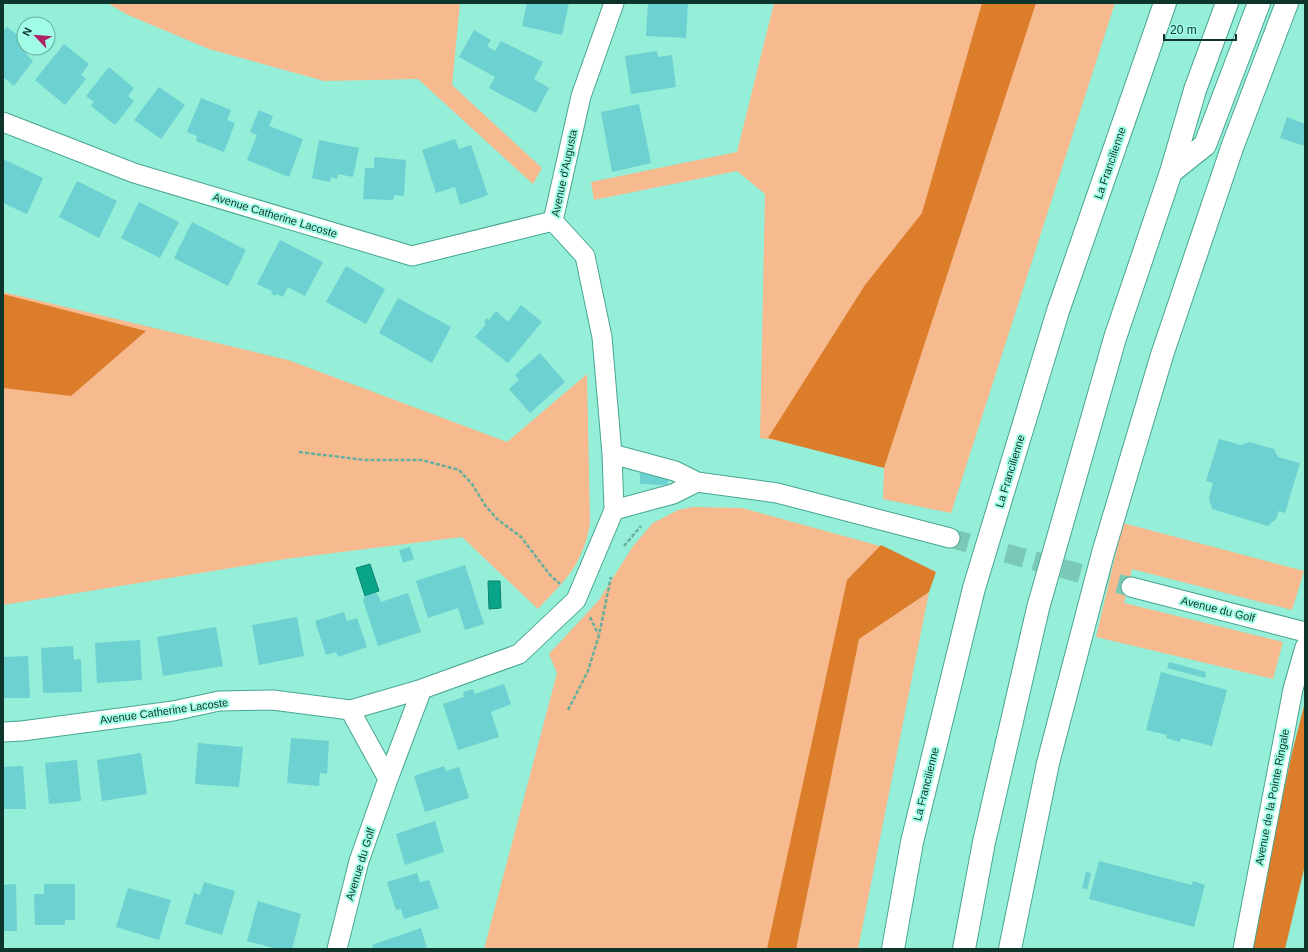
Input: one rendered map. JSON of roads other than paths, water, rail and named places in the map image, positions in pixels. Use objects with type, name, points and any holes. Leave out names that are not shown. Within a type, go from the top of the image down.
[{"type":"highway","points":[[1152,3],[1158,25]]},
{"type":"highway","name":"La Francilienne","points":[[893,949],[912,842],[974,588],[1058,311],[1165,3]]},
{"type":"highway","points":[[964,949],[984,842],[1038,608],[1115,338],[1171,172],[1195,90],[1227,3]]},
{"type":"highway","points":[[1171,172],[1205,145],[1259,3]]},
{"type":"highway","points":[[1010,949],[1048,763],[1103,553],[1165,347],[1233,145],[1287,3]]},
{"type":"street","name":"Avenue d'Augusta","points":[[614,3],[581,96],[553,221],[585,256],[602,337],[612,454],[614,510]]},
{"type":"street","name":"Avenue Catherine Lacoste","points":[[3,122],[134,173],[412,256],[553,221]]},
{"type":"street","points":[[612,454],[675,471],[697,482],[777,493],[950,538]]},
{"type":"street","points":[[388,779],[350,710],[422,689],[519,654],[576,600],[614,510],[673,494],[697,482]]},
{"type":"street","name":"Avenue du Golf","points":[[1131,587],[1305,632]]},
{"type":"street","name":"Avenue de la Pointe Ringale","points":[[1243,949],[1293,689],[1305,647]]},
{"type":"street","name":"Avenue du Golf","points":[[337,949],[359,861],[422,689]]},
{"type":"street","name":"Avenue Catherine Lacoste","points":[[3,732],[22,731],[173,711],[219,701],[273,700],[350,710]]},
{"type":"tunnel","points":[[950,538],[1131,587]]}]
